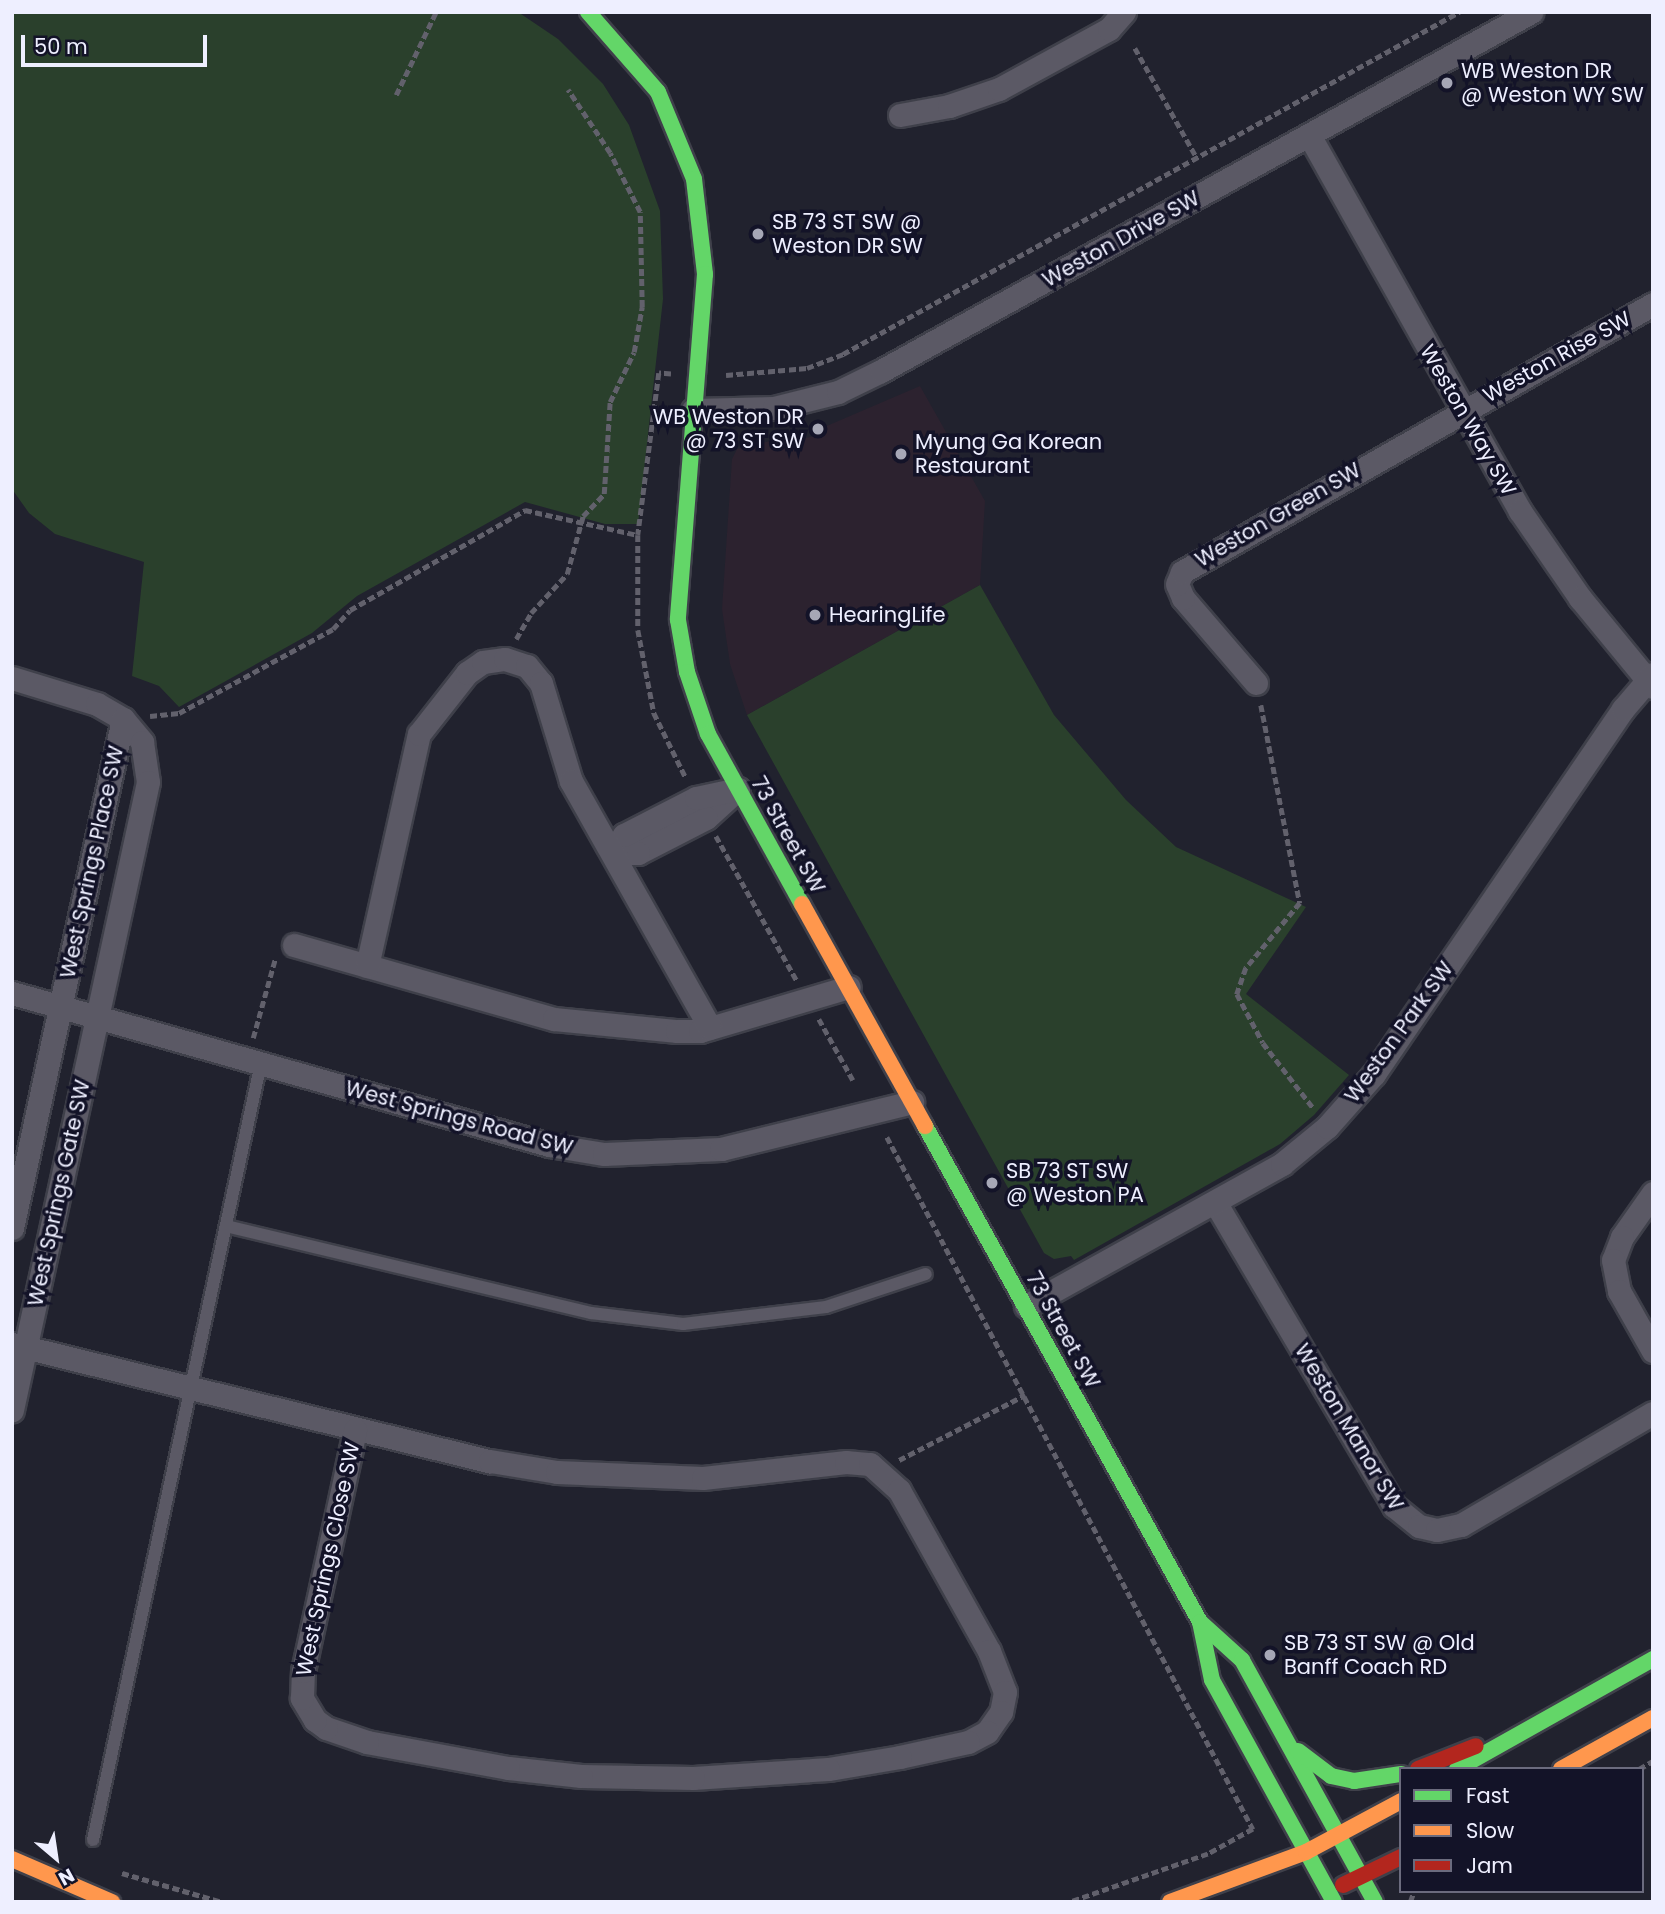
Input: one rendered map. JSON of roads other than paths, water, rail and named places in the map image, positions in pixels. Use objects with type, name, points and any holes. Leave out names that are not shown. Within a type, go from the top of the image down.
[{"type":"street","name":"73 Street SW","points":[[588,12],[658,92],[694,179],[705,274],[678,620],[696,700],[738,789],[1200,1622],[1212,1680],[1331,1897]]},
{"type":"street","points":[[900,114],[949,106],[999,89],[1109,29],[1124,12]]},
{"type":"street","name":"Weston Drive SW","points":[[693,410],[774,408],[838,391],[1531,12]]},
{"type":"street","name":"Weston Way SW","points":[[1308,135],[1520,511],[1572,587],[1650,680]]},
{"type":"street","name":"Weston Rise SW","points":[[1462,410],[1653,304]]},
{"type":"street","name":"Weston Green SW","points":[[1256,684],[1183,598],[1177,584],[1182,572],[1462,410]]},
{"type":"street","points":[[367,966],[419,734],[467,673],[483,663],[505,659],[527,666],[541,683],[571,780],[710,1028]]},
{"type":"street","name":"West Springs Place SW","points":[[12,678],[97,704],[123,719],[144,749],[148,782],[98,1017]]},
{"type":"street","name":"Weston Park SW","points":[[1026,1306],[1282,1164],[1327,1126],[1374,1074],[1650,680]]},
{"type":"street","name":"West Springs Place SW","points":[[60,1006],[123,719]]},
{"type":"street","points":[[613,853],[638,853],[695,824],[738,789]]},
{"type":"street","points":[[294,945],[554,1019],[677,1031],[710,1028],[849,988]]},
{"type":"street","name":"West Springs Road SW","points":[[12,993],[549,1145],[604,1154],[721,1149],[912,1102]]},
{"type":"street","name":"West Springs Gate SW","points":[[12,1228],[60,1006]]},
{"type":"street","name":"West Springs Gate SW","points":[[12,1410],[19,1346],[98,1017]]},
{"type":"street","points":[[1653,1193],[1622,1237],[1613,1260],[1619,1290],[1653,1351]]},
{"type":"street","name":"Weston Manor SW","points":[[1215,1202],[1394,1506],[1419,1526],[1437,1530],[1461,1525],[1640,1425],[1653,1413]]},
{"type":"street","name":"West Springs Close SW","points":[[19,1346],[490,1461],[613,1477],[751,1476],[853,1462],[880,1469],[899,1490],[1002,1678],[1001,1712],[987,1732],[968,1742],[828,1769],[693,1778],[581,1776],[508,1768],[367,1742],[326,1728],[308,1710],[302,1698],[303,1671],[355,1430]]},
{"type":"street","name":"73 Street SW","points":[[1200,1622],[1242,1660],[1341,1834],[1375,1902]]},
{"type":"street","points":[[1461,1767],[1653,1659]]},
{"type":"street","points":[[1423,1767],[1550,1716]]},
{"type":"street","points":[[1566,1767],[1653,1718]]},
{"type":"street","points":[[1289,1740],[1312,1765],[1331,1776],[1354,1781],[1399,1774]]},
{"type":"street","points":[[1170,1902],[1306,1852],[1399,1802]]},
{"type":"street","points":[[1308,1902],[1331,1897],[1399,1858]]},
{"type":"street","points":[[12,1859],[112,1902]]},
{"type":"street","points":[[37,1889],[88,1902]]},
{"type":"lane","points":[[93,1840],[226,1226],[254,1061]]},
{"type":"lane","points":[[226,1226],[591,1313],[683,1324],[826,1307],[926,1274]]},
{"type":"place","name":"WB Weston DR @ Weston WY SW","points":[[1447,83]]},
{"type":"place","name":"SB 73 ST SW @ Weston DR SW","points":[[758,234]]},
{"type":"place","name":"WB Weston DR @ 73 ST SW","points":[[818,429]]},
{"type":"place","name":"Myung Ga Korean Restaurant","points":[[901,454]]},
{"type":"place","name":"HearingLife","points":[[815,615]]},
{"type":"place","name":"SB 73 ST SW @ Weston PA","points":[[992,1183]]},
{"type":"place","name":"SB 73 ST SW @ Old Banff Coach RD","points":[[1270,1655]]}]
